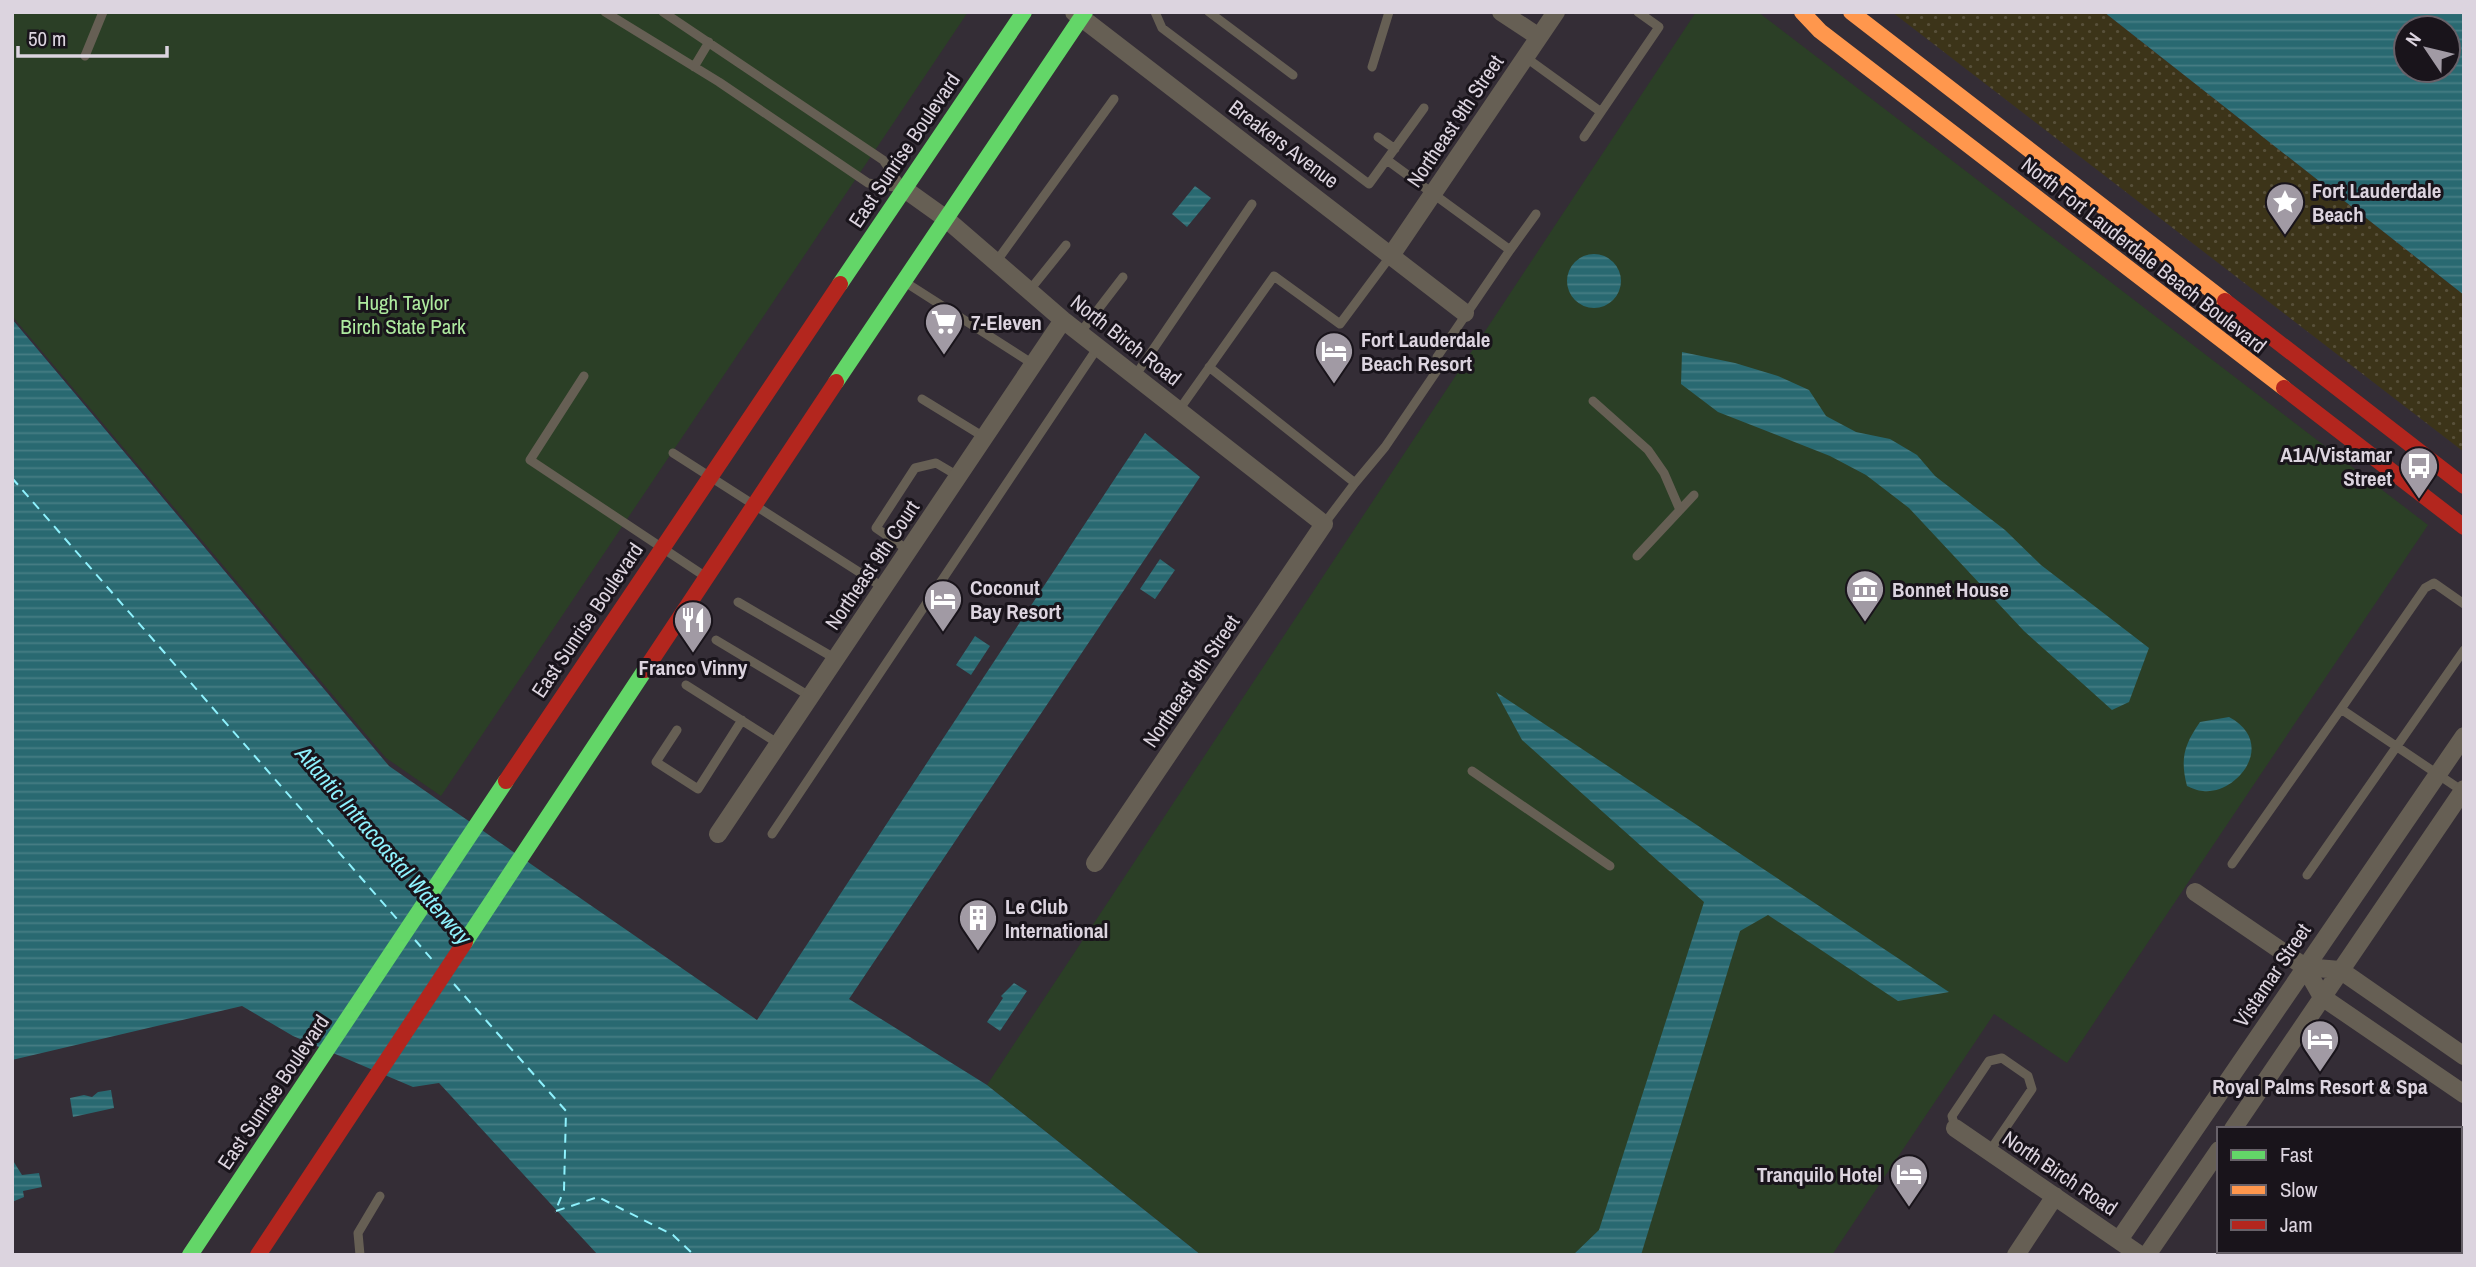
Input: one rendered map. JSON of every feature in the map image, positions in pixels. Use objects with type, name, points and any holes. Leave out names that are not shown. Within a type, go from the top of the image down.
[{"type":"main road","name":"East Sunrise Boulevard","points":[[190,1255],[499,789],[1024,12]]},
{"type":"main road","name":"North Fort Lauderdale Beach Boulevard","points":[[1802,12],[1820,31],[2464,527]]},
{"type":"main road","name":"North Fort Lauderdale Beach Boulevard","points":[[1851,12],[2464,486]]},
{"type":"main road","points":[[258,1255],[354,1114],[1080,14]]},
{"type":"main road","points":[[201,1255],[206,1232]]},
{"type":"street","points":[[1501,12],[1539,37]]},
{"type":"street","name":"Northeast 9th Street","points":[[1392,254],[1556,12]]},
{"type":"street","name":"Breakers Avenue","points":[[1080,14],[1465,313]]},
{"type":"street","name":"North Birch Road","points":[[903,188],[945,218],[1063,320],[1324,524]]},
{"type":"street","name":"Northeast 9th Court","points":[[718,834],[1063,320]]},
{"type":"street","name":"Northeast 9th Street","points":[[1095,863],[1324,524]]},
{"type":"street","name":"Vistamar Street","points":[[2119,1240],[2464,736]]},
{"type":"street","points":[[2211,1105],[2236,1125],[2463,791]]},
{"type":"street","points":[[2194,892],[2305,967],[2322,997],[2464,1094]]},
{"type":"street","points":[[2305,967],[2340,970],[2464,1056]]},
{"type":"street","name":"North Birch Road","points":[[1955,1128],[2140,1255]]},
{"type":"street","points":[[2147,1255],[2217,1153]]},
{"type":"street","points":[[2016,1255],[2055,1196]]},
{"type":"lane","points":[[85,55],[103,12]]},
{"type":"lane","points":[[605,12],[694,66],[868,183],[903,188]]},
{"type":"lane","points":[[663,12],[883,160],[903,188]]},
{"type":"lane","points":[[1155,12],[1162,28],[1369,184],[1424,108]]},
{"type":"lane","points":[[1209,12],[1293,75]]},
{"type":"lane","points":[[1372,67],[1388,12]]},
{"type":"lane","points":[[1584,137],[1660,27],[1638,12]]},
{"type":"lane","points":[[694,66],[709,42]]},
{"type":"lane","points":[[1525,57],[1601,112]]},
{"type":"lane","points":[[996,262],[1114,99]]},
{"type":"lane","points":[[1378,137],[1395,149]]},
{"type":"lane","points":[[1387,160],[1510,250]]},
{"type":"lane","points":[[1135,376],[1252,204]]},
{"type":"lane","points":[[1324,524],[1385,447],[1436,372],[1437,357],[1465,313],[1536,214]]},
{"type":"lane","points":[[1029,291],[1066,244]]},
{"type":"lane","points":[[1179,410],[1274,276],[1340,324],[1392,254]]},
{"type":"lane","points":[[1080,333],[1123,277]]},
{"type":"lane","points":[[903,281],[1033,364]]},
{"type":"lane","points":[[772,834],[1098,347]]},
{"type":"lane","points":[[1209,367],[1355,483]]},
{"type":"lane","points":[[584,376],[530,460],[707,578]]},
{"type":"lane","points":[[922,399],[985,437]]},
{"type":"lane","points":[[1593,401],[1648,450],[1664,473],[1679,510]]},
{"type":"lane","points":[[673,453],[884,588]]},
{"type":"lane","points":[[908,550],[876,528],[915,468],[936,463],[958,476]]},
{"type":"lane","points":[[1637,556],[1694,495]]},
{"type":"lane","points":[[2232,864],[2426,588],[2434,583],[2464,604]]},
{"type":"lane","points":[[738,602],[836,659]]},
{"type":"lane","points":[[716,640],[811,697]]},
{"type":"lane","points":[[2307,875],[2464,650]]},
{"type":"lane","points":[[686,685],[779,744]]},
{"type":"lane","points":[[2341,709],[2463,791]]},
{"type":"lane","points":[[677,730],[656,762],[698,789],[742,720]]},
{"type":"lane","points":[[1472,771],[1610,866]]},
{"type":"lane","points":[[1955,1128],[1952,1116],[1990,1061],[2001,1058],[2028,1076],[2032,1089],[1989,1152]]},
{"type":"lane","points":[[360,1255],[358,1233],[380,1196]]},
{"type":"green space","name":"Hugh Taylor Birch State Park","points":[[12,12],[968,12],[441,796],[386,758],[12,316]]},
{"type":"green space","points":[[1696,12],[1758,12],[2428,525],[2067,1063],[1994,1014],[1832,1255],[1201,1255],[987,1085]]},
{"type":"sand","name":"Fort Lauderdale Beach","points":[[1892,12],[2104,12],[2464,295],[2464,452]]},
{"type":"water","points":[[2104,12],[2464,12],[2464,295]]},
{"type":"water","points":[[1195,186],[1211,198],[1187,227],[1172,214]]},
{"type":"water","points":[[1594,254],[1613,262],[1621,281],[1613,300],[1594,308],[1575,300],[1567,281],[1575,262]]},
{"type":"water","name":"Atlantic Intracoastal Waterway","points":[[12,319],[389,766],[757,1020],[1145,433],[1200,477],[849,999],[987,1085],[1201,1255],[598,1255],[439,1083],[413,1087],[293,1036],[242,1006],[12,1060]]},
{"type":"water","points":[[1682,352],[1735,363],[1778,376],[1809,390],[1826,416],[1856,432],[1890,439],[1917,455],[1935,476],[2005,530],[2041,565],[2149,648],[2129,702],[2112,710],[2024,631],[1909,508],[1866,475],[1830,456],[1718,412],[1681,384]]},
{"type":"water","points":[[1160,559],[1175,570],[1155,599],[1140,589]]},
{"type":"water","points":[[975,636],[990,646],[971,675],[956,665]]},
{"type":"water","points":[[1496,692],[1949,992],[1898,1001],[1768,915],[1740,931],[1641,1255],[1573,1255],[1599,1230],[1704,902],[1522,740]]},
{"type":"water","points":[[2229,717],[2243,728],[2250,740],[2251,753],[2247,765],[2228,785],[2216,790],[2201,791],[2187,786],[2185,752],[2195,730],[2200,722]]},
{"type":"water","points":[[1014,983],[1027,991],[1000,1031],[987,1022],[1003,998],[1001,996]]},
{"type":"water","points":[[111,1090],[114,1108],[73,1117],[70,1098],[84,1095],[92,1097],[98,1092]]},
{"type":"water","points":[[12,1159],[22,1175],[39,1173],[42,1187],[23,1191],[24,1197],[12,1202]]},
{"type":"ferry route","points":[[12,478],[397,919]]},
{"type":"ferry route","points":[[415,940],[436,964]]},
{"type":"ferry route","points":[[454,984],[566,1111],[564,1190],[555,1212]]},
{"type":"ferry route","points":[[556,1211],[598,1197],[673,1235],[694,1255]]},
{"type":"traffic: fast","points":[[840,284],[1024,12]]},
{"type":"traffic: fast","points":[[836,382],[1085,12]]},
{"type":"traffic: fast","points":[[465,942],[645,670]]},
{"type":"traffic: fast","points":[[190,1255],[506,781]]},
{"type":"traffic: slow","points":[[1802,12],[1820,31],[2284,388]]},
{"type":"traffic: slow","points":[[1851,12],[2225,301]]},
{"type":"traffic: jam","points":[[506,781],[840,284]]},
{"type":"traffic: jam","points":[[2225,301],[2464,486]]},
{"type":"traffic: jam","points":[[645,670],[836,382]]},
{"type":"traffic: jam","points":[[2284,388],[2464,527]]},
{"type":"traffic: jam","points":[[258,1255],[465,942]]},
{"type":"place","name":"Fort Lauderdale Beach","points":[[2285,236]]},
{"type":"place","name":"7-Eleven","points":[[944,356]]},
{"type":"place","name":"Fort Lauderdale Beach Resort","points":[[1334,385]]},
{"type":"place","name":"A1A/Vistamar Street","points":[[2419,500]]},
{"type":"place","name":"Bonnet House","points":[[1865,623]]},
{"type":"place","name":"Coconut Bay Resort","points":[[943,633]]},
{"type":"place","name":"Franco Vinny","points":[[693,654]]},
{"type":"place","name":"Le Club International","points":[[978,952]]},
{"type":"place","name":"Royal Palms Resort & Spa","points":[[2320,1073]]},
{"type":"place","name":"Tranquilo Hotel","points":[[1909,1208]]}]
